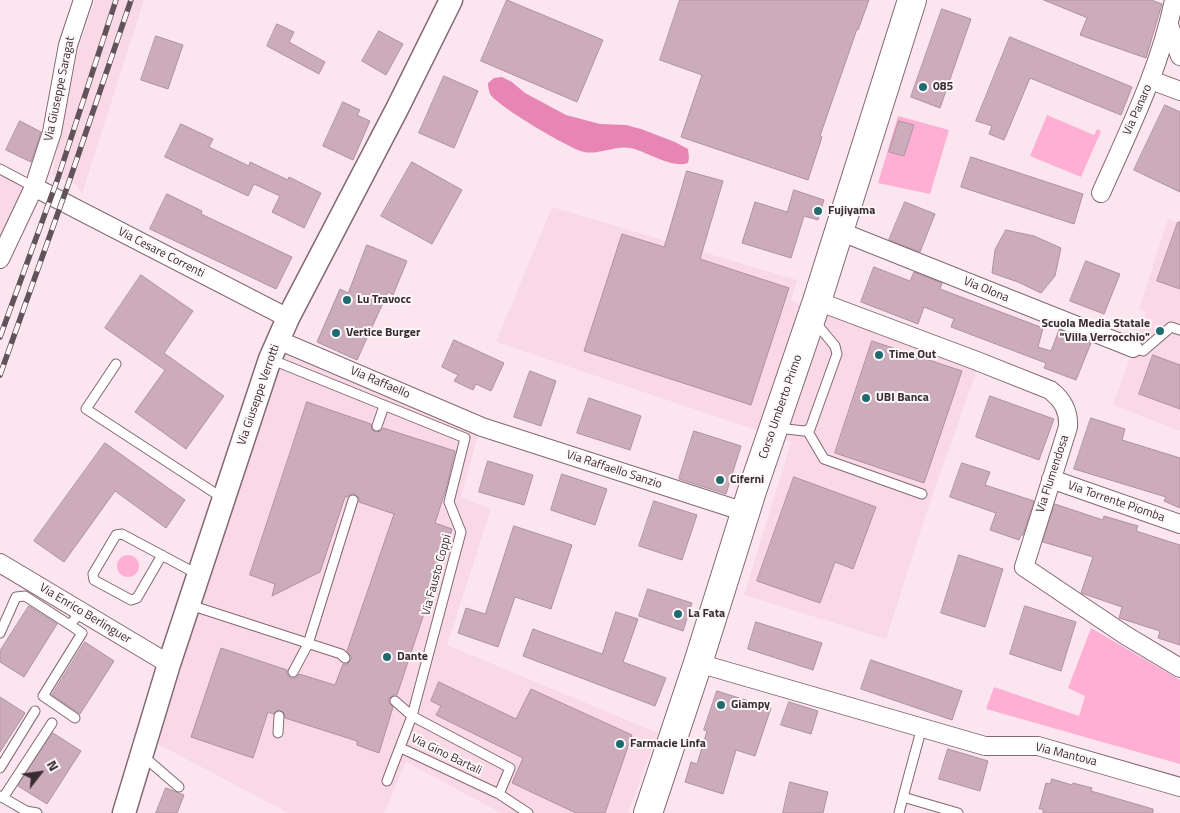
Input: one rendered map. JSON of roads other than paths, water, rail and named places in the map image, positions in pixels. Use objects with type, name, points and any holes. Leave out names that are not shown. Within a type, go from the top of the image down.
[{"type":"main road","name":"Corso Umberto Primo","points":[[648,813],[698,663],[745,512],[814,310],[912,0]]},
{"type":"street","name":"Via Giuseppe Saragat","points":[[0,259],[34,187],[52,132],[68,45],[83,0]]},
{"type":"street","name":"Via Giuseppe Verrotti","points":[[124,813],[169,664],[274,349],[288,318],[397,109],[451,0]]},
{"type":"street","name":"Via Panaro","points":[[1101,193],[1151,80],[1169,25],[1174,0]]},
{"type":"street","points":[[1169,25],[1180,56]]},
{"type":"street","points":[[1151,80],[1180,91]]},
{"type":"street","name":"Via Cesare Correnti","points":[[34,187],[288,318]]},
{"type":"street","name":"Via Olona","points":[[839,231],[1132,348]]},
{"type":"street","name":"Via Flumendosa","points":[[814,310],[977,360],[1050,390],[1059,397],[1069,417],[1068,427],[1024,566],[1125,634],[1180,668]]},
{"type":"street","name":"Via Raffaello","points":[[274,349],[482,427]]},
{"type":"street","name":"Via Raffaello Sanzio","points":[[482,427],[745,512]]},
{"type":"street","name":"Via Torrente Piomba","points":[[1051,479],[1180,524]]},
{"type":"street","name":"Via Enrico Berlinguer","points":[[0,563],[169,664]]},
{"type":"street","name":"Via Mantova","points":[[698,663],[985,746],[1038,746],[1180,787]]},
{"type":"lane","points":[[0,169],[34,187]]},
{"type":"lane","points":[[773,428],[810,429],[837,354],[835,346],[814,310]]},
{"type":"lane","points":[[1132,348],[1143,352],[1171,326],[1180,330]]},
{"type":"lane","name":"Via Fausto Coppi","points":[[274,349],[384,406],[465,438],[449,502],[461,532],[412,716]]},
{"type":"lane","points":[[116,364],[86,408],[224,500]]},
{"type":"lane","points":[[377,426],[384,406]]},
{"type":"lane","points":[[807,430],[824,459],[922,494]]},
{"type":"lane","points":[[293,672],[308,644],[353,500]]},
{"type":"lane","points":[[162,555],[137,598],[131,600],[94,580],[93,574],[116,535],[122,534],[162,555],[200,575]]},
{"type":"lane","points":[[0,633],[16,597],[25,596],[82,634],[43,696],[75,718]]},
{"type":"lane","points":[[190,605],[341,654],[345,658]]},
{"type":"lane","points":[[70,625],[81,612]]},
{"type":"lane","name":"Via Gino Bartali","points":[[395,701],[412,716],[401,748],[499,794],[528,813]]},
{"type":"lane","points":[[0,768],[35,711]]},
{"type":"lane","points":[[278,716],[278,733]]},
{"type":"lane","points":[[412,716],[510,768],[499,794]]},
{"type":"lane","points":[[37,813],[25,812],[2,797],[52,723]]},
{"type":"lane","points":[[899,813],[922,727]]},
{"type":"lane","points":[[387,782],[401,748]]},
{"type":"lane","points":[[141,759],[150,762],[180,787]]},
{"type":"lane","points":[[903,798],[958,813]]},
{"type":"railway","points":[[0,337],[58,178],[116,0]]},
{"type":"railway","points":[[0,375],[131,0]]},
{"type":"place","name":"085","points":[[923,87]]},
{"type":"place","name":"Fujiyama","points":[[818,211]]},
{"type":"place","name":"Lu Travocc","points":[[347,300]]},
{"type":"place","name":"Scuola Media Statale \"Villa Verrocchio\"","points":[[1160,331]]},
{"type":"place","name":"Vertice Burger","points":[[336,333]]},
{"type":"place","name":"Time Out","points":[[879,355]]},
{"type":"place","name":"UBI Banca","points":[[866,398]]},
{"type":"place","name":"Ciferni","points":[[720,480]]},
{"type":"place","name":"La Fata","points":[[678,614]]},
{"type":"place","name":"Dante","points":[[387,657]]},
{"type":"place","name":"Giampy","points":[[721,705]]},
{"type":"place","name":"Farmacie Linfa","points":[[620,744]]}]
